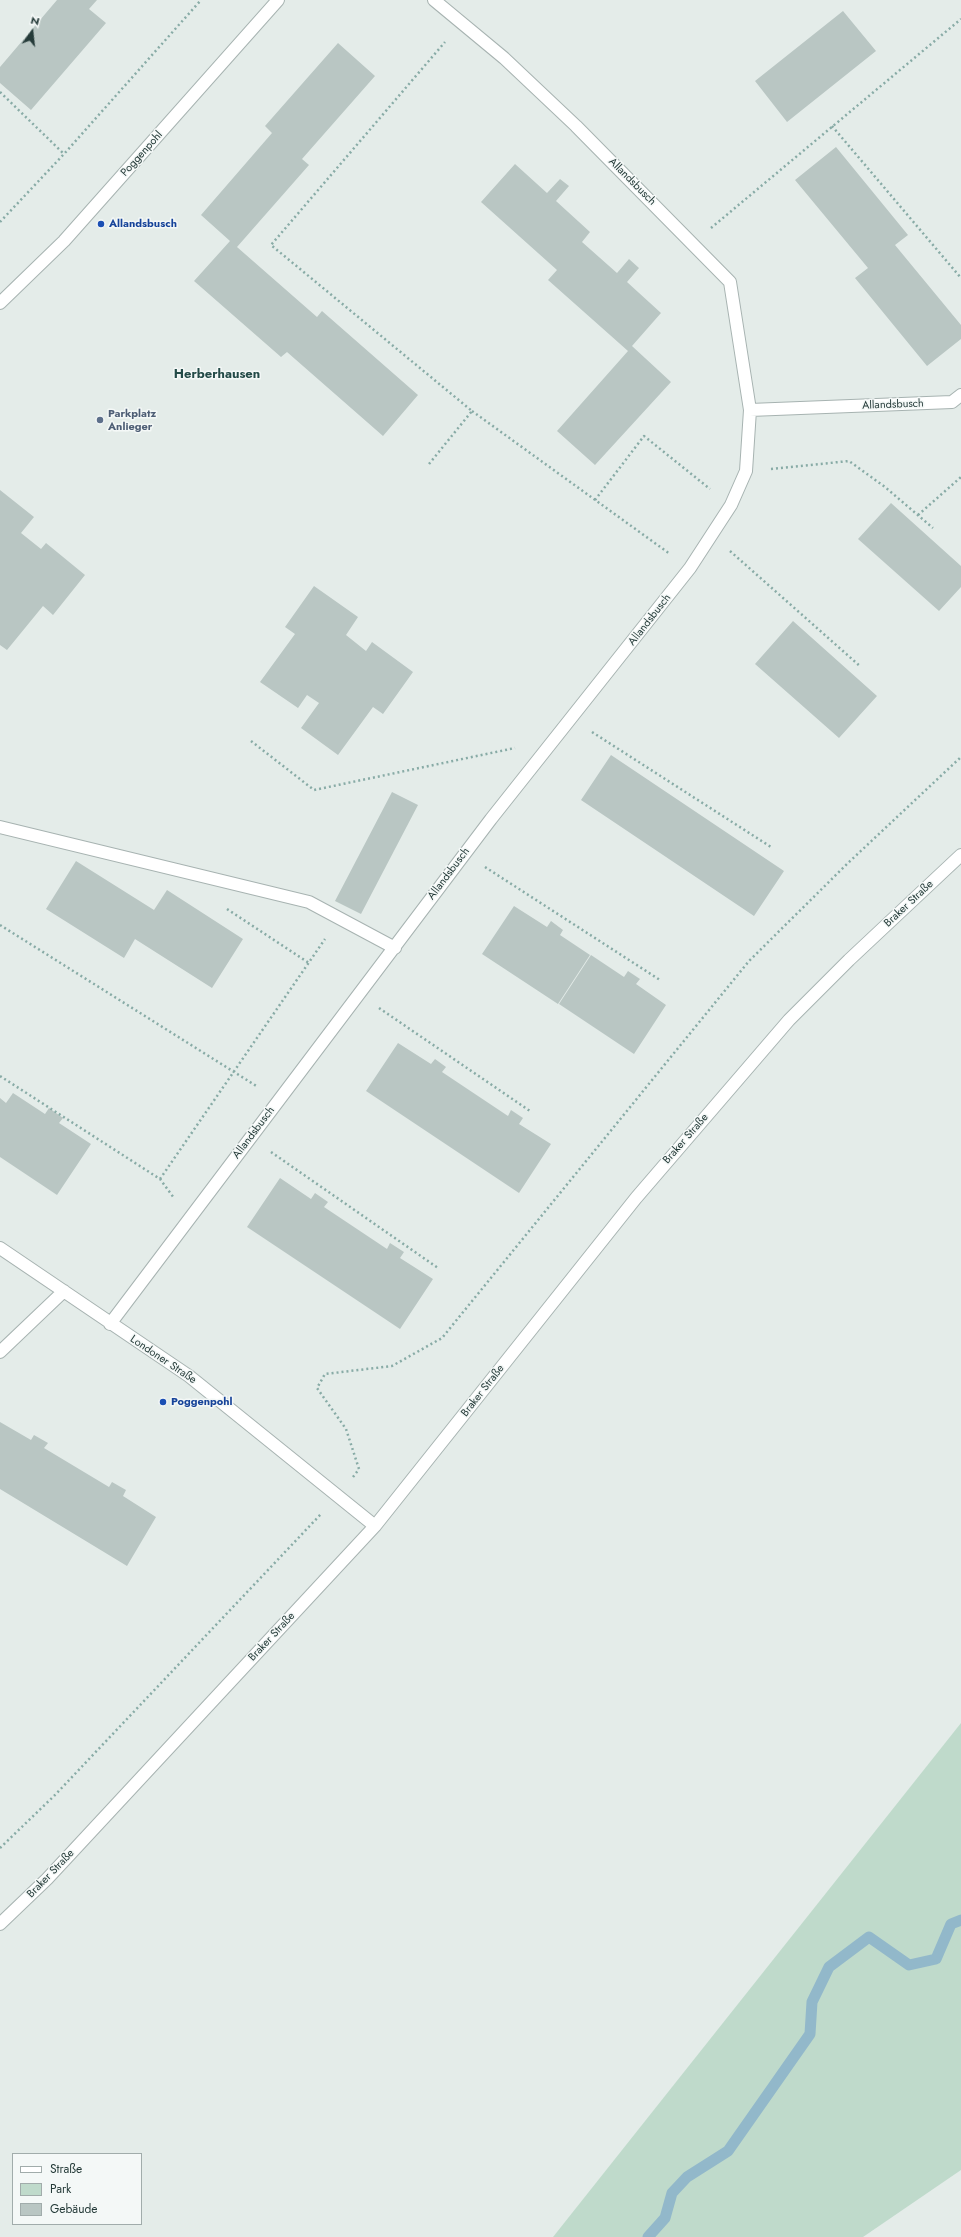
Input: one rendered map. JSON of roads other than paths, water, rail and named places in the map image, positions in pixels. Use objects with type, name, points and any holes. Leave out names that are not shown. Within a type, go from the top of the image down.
[{"type":"street","name":"Poggenpohl","points":[[0,303],[64,241],[278,0]]},
{"type":"street","name":"Allandsbusch","points":[[110,1324],[358,994],[395,948],[464,854],[690,568],[713,536],[731,505],[746,471],[750,410],[730,282],[565,115],[504,58],[434,0]]},
{"type":"street","name":"Allandsbusch","points":[[750,410],[952,402],[961,395]]},
{"type":"street","points":[[0,827],[309,902],[395,948]]},
{"type":"street","name":"Braker Straße","points":[[0,1924],[47,1879],[375,1526],[636,1198],[790,1020],[850,960],[961,855]]},
{"type":"street","name":"Londoner Straße","points":[[0,1248],[110,1324],[189,1376],[375,1526]]},
{"type":"street","points":[[0,1352],[64,1291]]},
{"type":"waterway","points":[[648,2237],[665,2218],[672,2193],[687,2177],[728,2151],[810,2034],[812,2002],[829,1967],[869,1937],[909,1965],[936,1959],[951,1924],[961,1920]]},
{"type":"place","name":"Allandsbusch","points":[[101,224]]},
{"type":"place","name":"Parkplatz Anlieger","points":[[100,420]]},
{"type":"place","name":"Poggenpohl","points":[[163,1402]]},
{"type":"district","name":"Herberhausen","points":[[217,375]]}]
